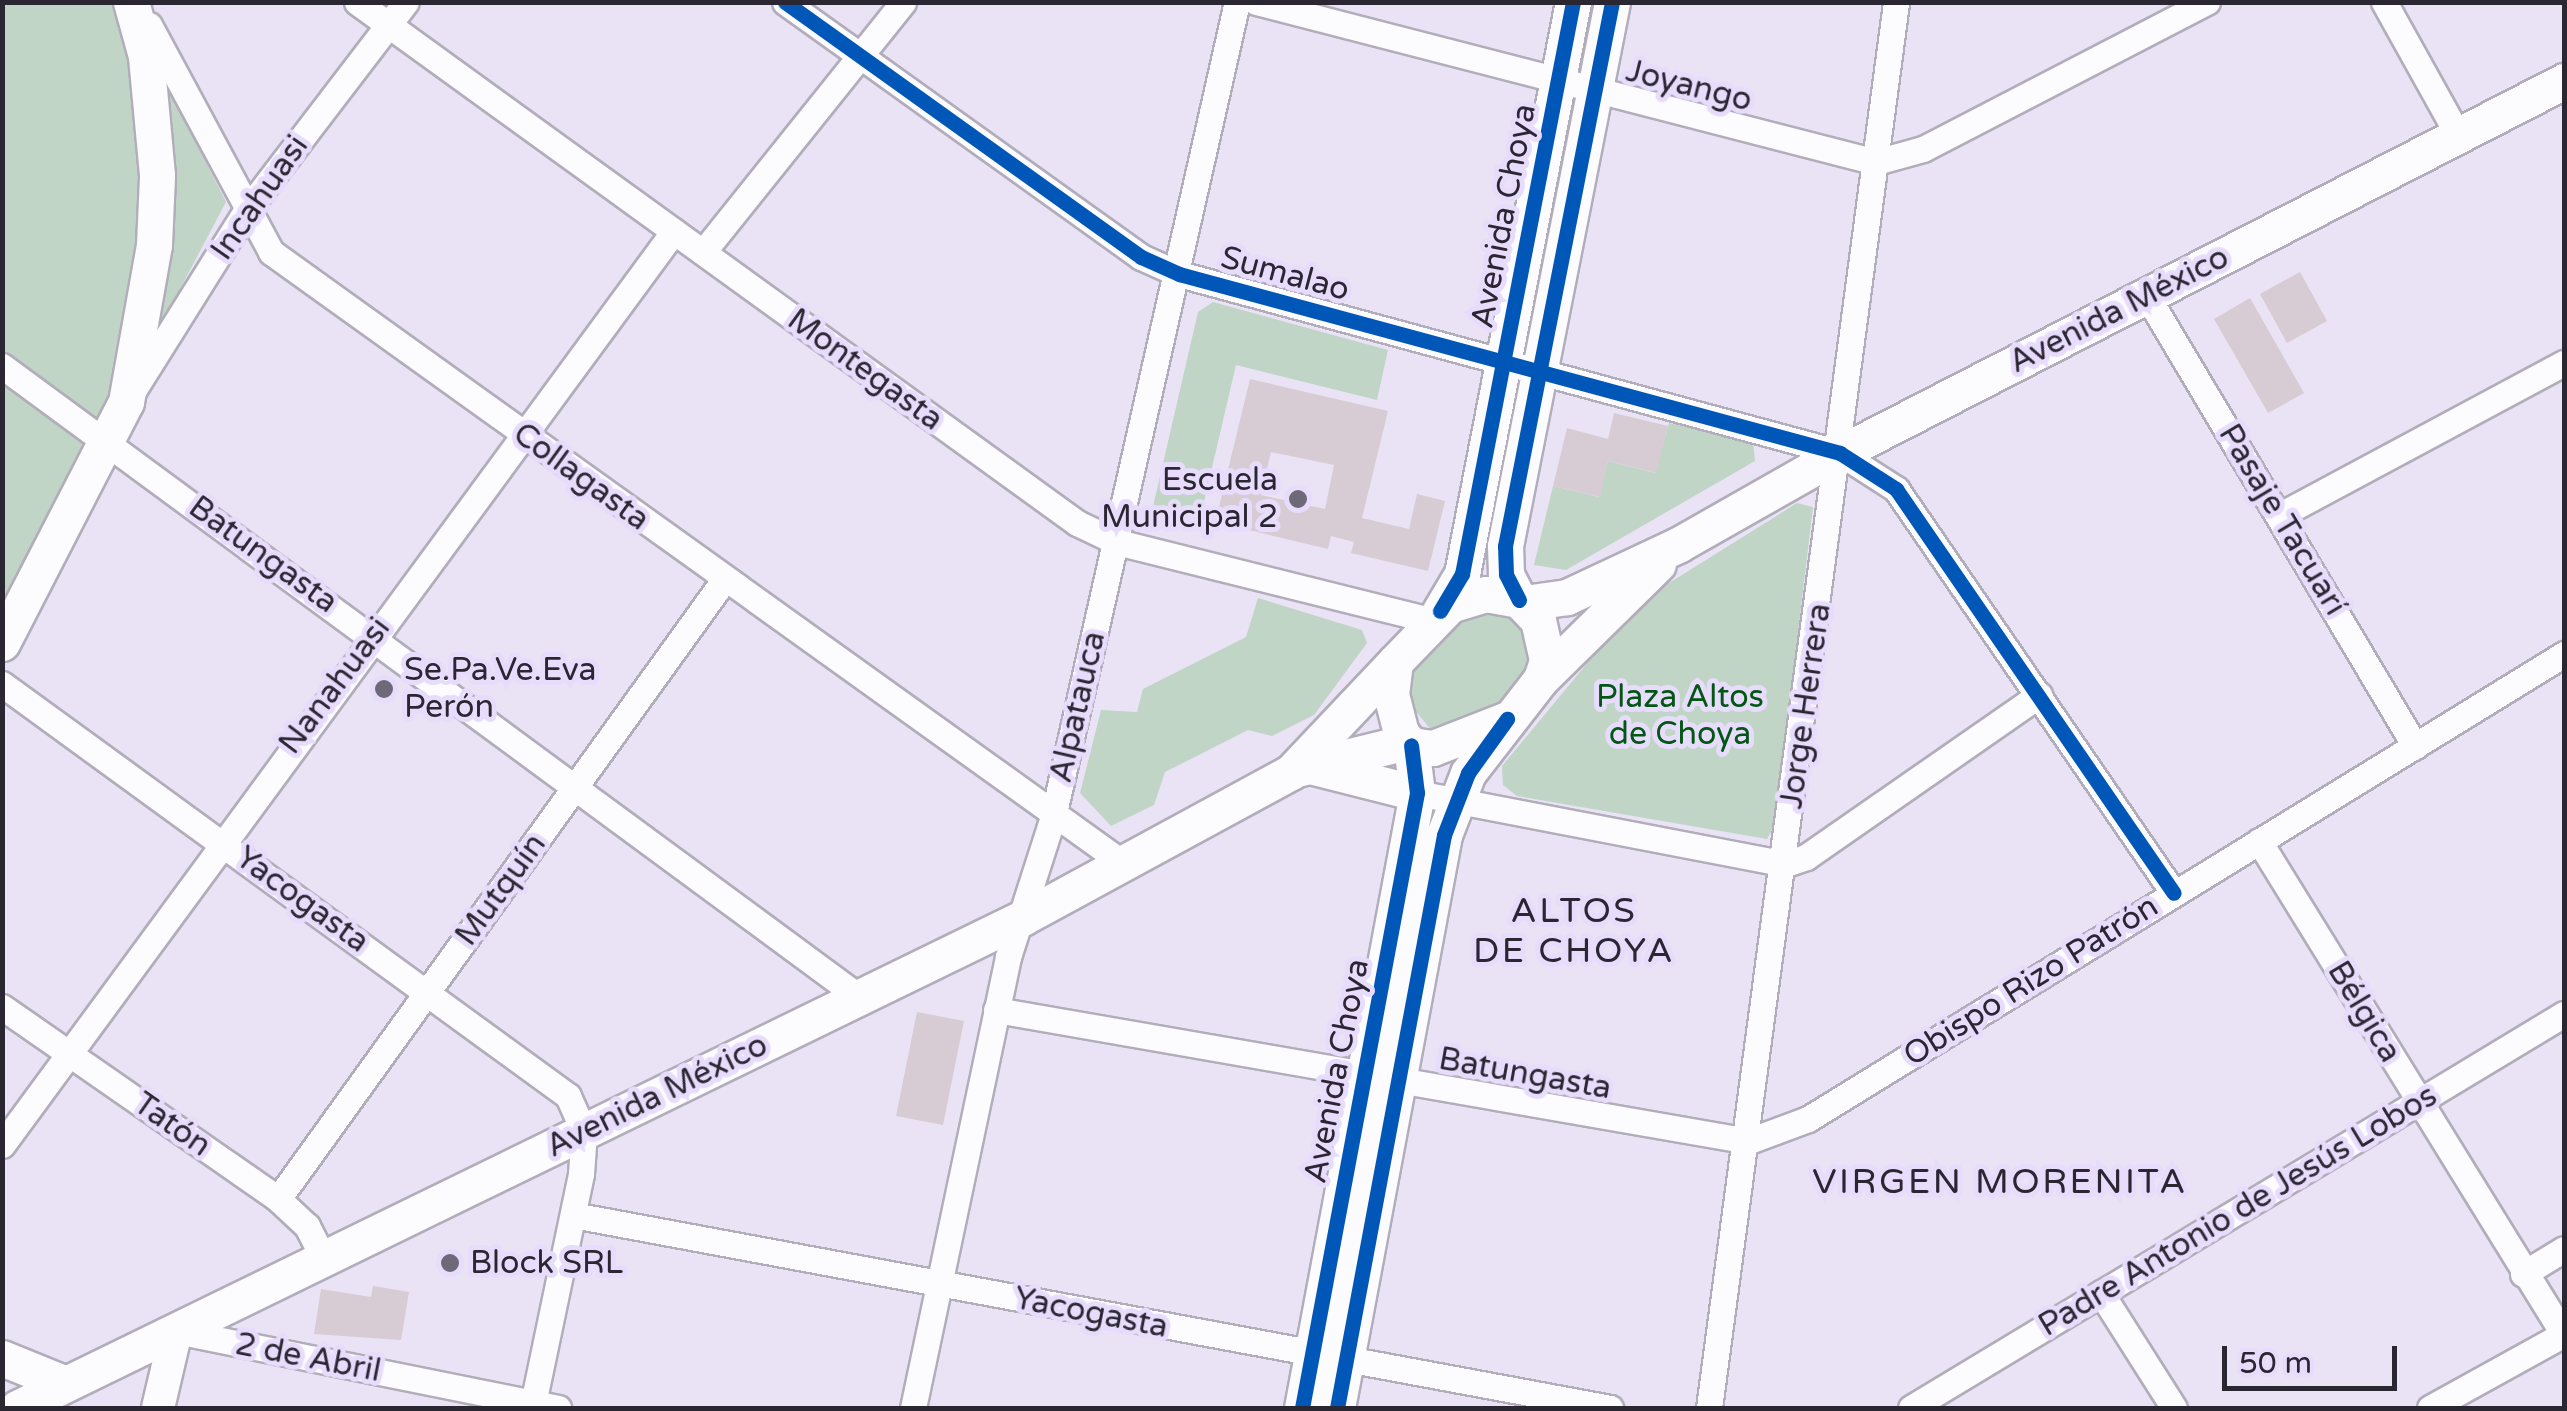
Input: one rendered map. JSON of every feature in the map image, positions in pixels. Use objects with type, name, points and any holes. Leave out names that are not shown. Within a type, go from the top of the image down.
[{"type":"main road","points":[[2,643],[109,444],[126,402],[154,245],[157,175],[146,56],[134,2]]},
{"type":"main road","name":"Avenida Choya","points":[[1434,616],[1462,574],[1573,2]]},
{"type":"main road","name":"Avenida Choya","points":[[1521,602],[1506,574],[1506,546],[1612,2]]},
{"type":"main road","name":"Avenida México","points":[[1521,602],[1567,597],[1678,545],[1840,453],[2564,81]]},
{"type":"main road","name":"Avenida México","points":[[1542,679],[1678,545]]},
{"type":"main road","points":[[1486,594],[1521,602],[1546,639],[1542,679],[1507,719],[1458,744],[1409,744],[1391,694],[1395,662],[1434,616],[1486,594]]},
{"type":"main road","name":"Avenida México","points":[[1300,769],[1395,662]]},
{"type":"main road","name":"Avenida Choya","points":[[1381,1076],[1456,800],[1507,719]]},
{"type":"main road","name":"Avenida Choya","points":[[1302,1408],[1328,1359],[1381,1076],[1416,792],[1409,744]]},
{"type":"main road","name":"Avenida México","points":[[17,1408],[1024,916],[1300,769],[1409,744]]},
{"type":"main road","points":[[1300,769],[1416,792]]},
{"type":"main road","points":[[2,1358],[66,1384]]},
{"type":"main road","name":"Avenida Choya","points":[[1328,1359],[1337,1408]]},
{"type":"street","name":"Collagasta","points":[[134,2],[272,252],[1052,818],[1123,863]]},
{"type":"street","name":"Montegasta","points":[[357,2],[1076,523],[1117,542],[1434,616]]},
{"type":"street","name":"Incahuasi","points":[[126,402],[246,211],[406,2]]},
{"type":"street","name":"Sumalao","points":[[785,2],[1141,257],[1179,274],[1840,453],[1896,490],[2174,892]]},
{"type":"street","points":[[702,252],[902,2]]},
{"type":"street","name":"Alpatauca","points":[[913,1408],[996,1010],[1052,818],[1179,274],[1237,2]]},
{"type":"street","name":"Joyango","points":[[1256,2],[1876,162]]},
{"type":"street","name":"Jorge Herrera","points":[[1709,1408],[1786,864],[1896,2]]},
{"type":"street","points":[[1876,162],[1923,149],[2207,2]]},
{"type":"street","points":[[2384,2],[2458,136]]},
{"type":"street","name":"Nanahuasi","points":[[2,1145],[220,840],[674,232]]},
{"type":"street","name":"Pasaje Tacuarí","points":[[2147,296],[2415,746]]},
{"type":"street","points":[[2280,516],[2564,363]]},
{"type":"street","name":"Batungasta","points":[[2,366],[577,784],[859,997]]},
{"type":"street","name":"Mutquín","points":[[278,1199],[724,580]]},
{"type":"street","name":"Obispo Rizo Patrón","points":[[1749,1141],[1808,1119],[2564,654]]},
{"type":"street","name":"Yacogasta","points":[[2,684],[560,1085],[584,1132]]},
{"type":"street","points":[[1416,792],[1786,864],[1806,858],[2039,695]]},
{"type":"street","name":"Bélgica","points":[[2260,841],[2523,1274],[2564,1334]]},
{"type":"street","name":"Tatón","points":[[2,1007],[278,1199],[307,1226],[324,1258]]},
{"type":"street","name":"Batungasta","points":[[996,1010],[1749,1141]]},
{"type":"street","name":"Padre Antonio de Jesús Lobos","points":[[1911,1408],[2564,1014]]},
{"type":"street","points":[[541,1407],[584,1132]]},
{"type":"street","name":"Yacogasta","points":[[573,1215],[1328,1359],[1610,1408]]},
{"type":"street","points":[[2523,1274],[2564,1248]]},
{"type":"street","points":[[2100,1293],[2174,1408]]},
{"type":"street","points":[[158,1408],[176,1332]]},
{"type":"street","name":"2 de Abril","points":[[176,1332],[541,1407]]},
{"type":"street","points":[[2430,1408],[2564,1334]]},
{"type":"green space","points":[[3,3],[113,3],[141,115],[141,238],[111,392],[3,616]]},
{"type":"green space","points":[[164,79],[226,202],[153,340],[171,179]]},
{"type":"green space","points":[[1213,302],[1388,350],[1377,400],[1236,365],[1200,519],[1152,511],[1198,312]]},
{"type":"green space","points":[[1669,423],[1753,442],[1755,461],[1566,570],[1534,565],[1553,486],[1599,497],[1608,461],[1655,473]]},
{"type":"green space","name":"Plaza Altos de Choya","points":[[1797,503],[1813,507],[1775,824],[1767,839],[1517,796],[1503,785],[1502,766],[1637,603]]},
{"type":"green space","points":[[1258,598],[1362,630],[1367,643],[1314,715],[1272,736],[1248,730],[1165,772],[1154,805],[1111,826],[1080,793],[1101,710],[1137,712],[1143,689],[1246,637]]},
{"type":"green space","points":[[1479,608],[1519,614],[1535,652],[1514,699],[1431,730],[1410,704],[1414,665],[1431,636]]},
{"type":"building","points":[[2300,272],[2327,321],[2287,343],[2260,294]]},
{"type":"building","points":[[2250,298],[2304,393],[2268,413],[2214,319]]},
{"type":"building","points":[[1250,379],[1388,411],[1362,518],[1409,529],[1417,494],[1445,501],[1428,571],[1351,553],[1354,542],[1331,536],[1328,549],[1236,527],[1239,516],[1218,511]],"holes":[[[1271,452],[1334,465],[1325,509],[1261,495]]]},
{"type":"building","points":[[1614,413],[1668,426],[1656,473],[1608,461],[1600,497],[1553,486],[1567,428],[1608,439]]},
{"type":"building","points":[[917,1012],[964,1021],[943,1125],[896,1116]]},
{"type":"building","points":[[373,1286],[409,1292],[401,1340],[314,1334],[321,1289],[371,1297]]},
{"type":"cycle path","points":[[785,2],[1141,257],[1179,274],[1840,453],[1896,489],[2174,893]]},
{"type":"cycle path","points":[[1440,611],[1462,574],[1573,2]]},
{"type":"cycle path","points":[[1519,600],[1506,574],[1505,546],[1612,2]]},
{"type":"cycle path","points":[[1337,1408],[1444,835],[1468,773],[1507,719]]},
{"type":"cycle path","points":[[1302,1408],[1417,793],[1411,745]]},
{"type":"place","name":"Escuela Municipal 2","points":[[1298,499]]},
{"type":"place","name":"Se.Pa.Ve.Eva Perón","points":[[384,689]]},
{"type":"place","name":"Block SRL","points":[[450,1263]]},
{"type":"district","name":"ALTOS DE CHOYA","points":[[1574,931]]},
{"type":"district","name":"VIRGEN MORENITA","points":[[2000,1182]]}]
